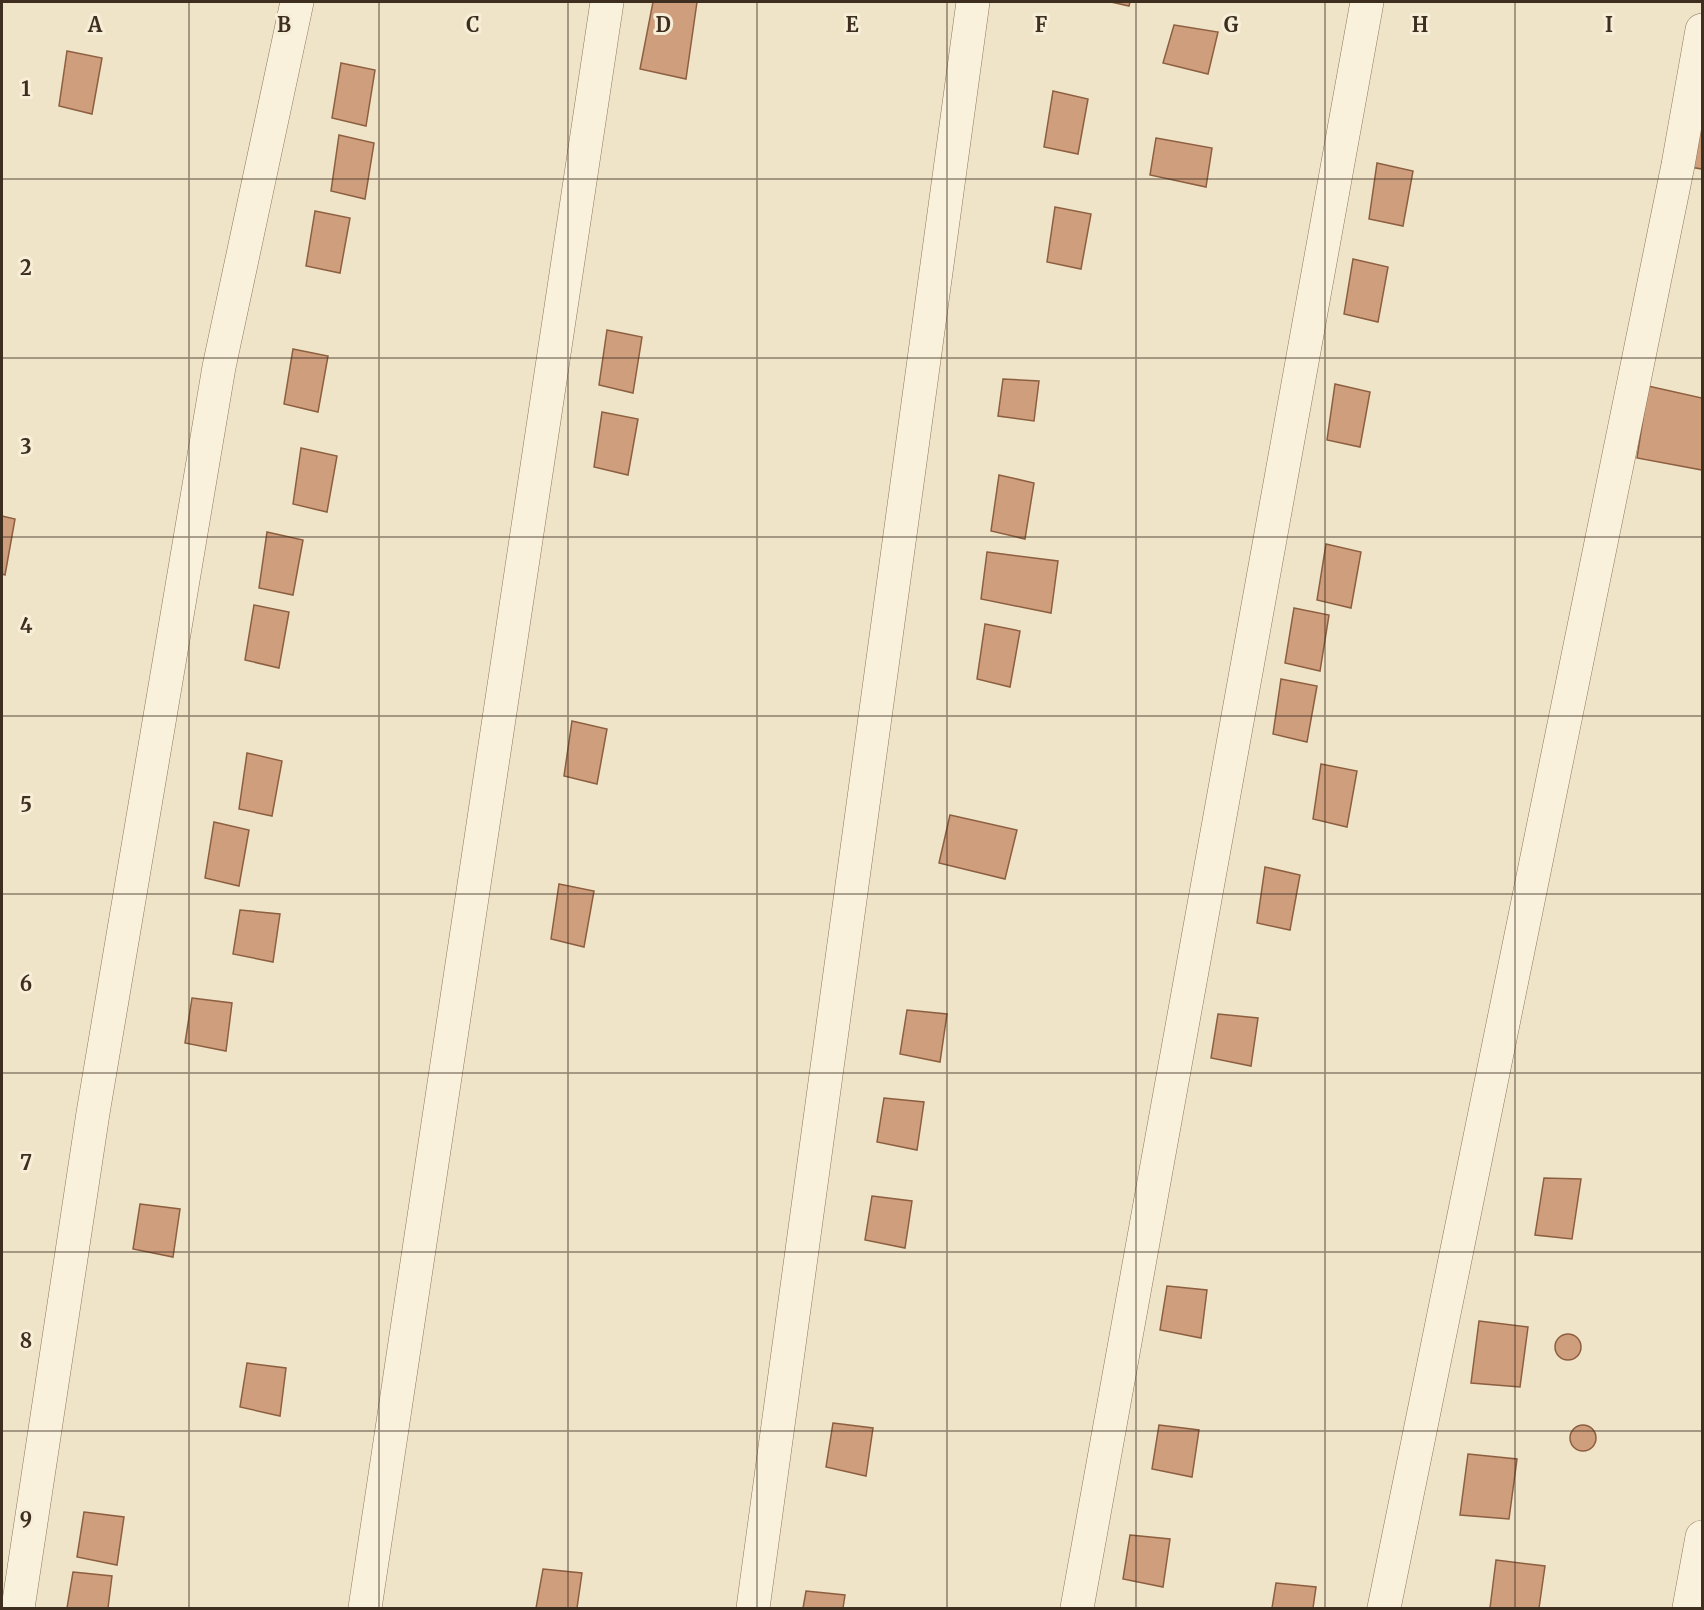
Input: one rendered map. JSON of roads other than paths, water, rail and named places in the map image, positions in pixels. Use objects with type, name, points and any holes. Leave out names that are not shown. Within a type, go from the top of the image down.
[{"type":"street","points":[[18,1608],[93,1113],[219,367],[297,2]]},
{"type":"street","points":[[365,1608],[606,2]]},
{"type":"street","points":[[753,1608],[973,2]]},
{"type":"street","points":[[1077,1608],[1366,2]]},
{"type":"street","points":[[1383,1608],[1678,165],[1702,30]]},
{"type":"street","points":[[1689,1608],[1702,1537]]}]
